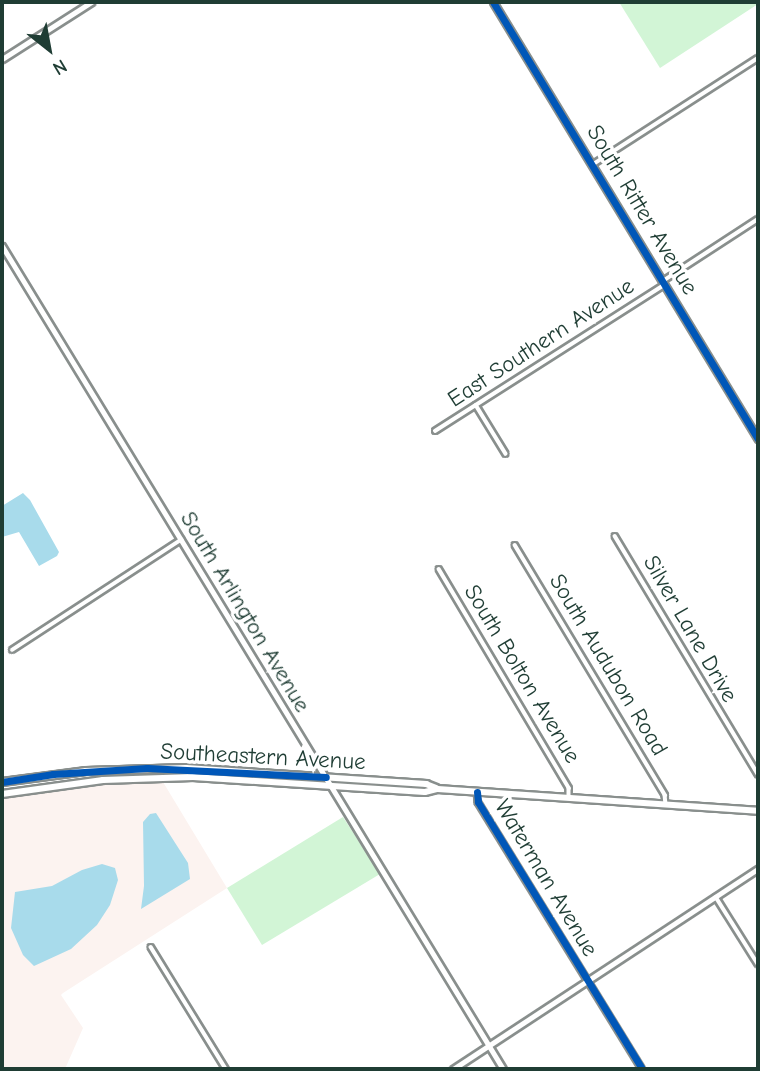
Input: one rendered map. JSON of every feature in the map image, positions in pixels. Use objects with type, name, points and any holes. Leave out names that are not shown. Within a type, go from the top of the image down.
[{"type":"main road","points":[[2,59],[91,2]]},
{"type":"main road","name":"South Ritter Avenue","points":[[493,2],[758,439]]},
{"type":"main road","name":"South Arlington Avenue","points":[[2,246],[502,1069]]},
{"type":"main road","name":"Southeastern Avenue","points":[[2,782],[54,774],[147,768],[426,784],[437,789]]},
{"type":"main road","name":"Southeastern Avenue","points":[[2,794],[74,783],[156,777],[425,792],[437,789],[758,811]]},
{"type":"main road","points":[[453,1069],[758,869]]},
{"type":"street","points":[[592,165],[758,58]]},
{"type":"street","name":"East Southern Avenue","points":[[435,431],[758,219]]},
{"type":"street","points":[[477,405],[506,454]]},
{"type":"street","name":"Silver Lane Drive","points":[[615,536],[758,774]]},
{"type":"street","points":[[12,650],[181,540]]},
{"type":"street","name":"South Audubon Road","points":[[515,545],[665,795],[666,804]]},
{"type":"street","name":"South Bolton Avenue","points":[[439,569],[569,788],[569,798]]},
{"type":"street","name":"Waterman Avenue","points":[[477,792],[478,802],[587,981]]},
{"type":"street","points":[[716,897],[758,964]]},
{"type":"street","points":[[151,947],[226,1069]]},
{"type":"street","points":[[587,981],[642,1069]]},
{"type":"shaded area","points":[[160,777],[227,888],[61,995],[83,1028],[65,1069],[2,1069],[2,797]]},
{"type":"green space","points":[[619,2],[758,2],[758,4],[660,68]]},
{"type":"green space","points":[[343,817],[380,874],[262,945],[227,888]]},
{"type":"water","points":[[23,493],[30,500],[59,552],[57,556],[39,566],[19,532],[2,537],[2,506]]},
{"type":"water","points":[[156,813],[188,863],[190,879],[141,909],[144,886],[143,822],[150,814]]},
{"type":"water","points":[[102,864],[115,868],[118,880],[110,905],[97,925],[71,949],[34,966],[23,955],[11,928],[15,892],[52,886],[82,870]]},
{"type":"cycle path","points":[[493,2],[758,439]]},
{"type":"cycle path","points":[[2,782],[53,774],[147,768],[326,777]]},
{"type":"cycle path","points":[[477,792],[478,802],[642,1069]]}]
